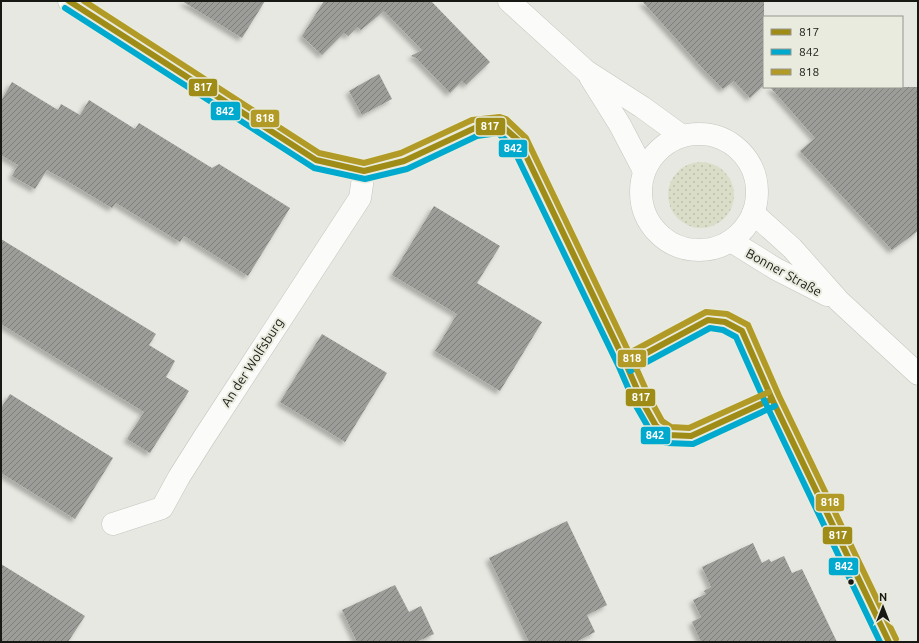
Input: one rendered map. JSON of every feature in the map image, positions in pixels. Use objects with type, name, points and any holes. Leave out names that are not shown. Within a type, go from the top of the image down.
[{"type":"street","points":[[69,1],[316,160],[364,170],[404,161],[475,128],[501,125],[519,141],[626,364],[643,403],[656,426],[668,435],[691,436],[772,399]]},
{"type":"street","points":[[509,1],[586,71],[642,107],[682,136]]},
{"type":"street","points":[[586,71],[620,126],[644,171]]},
{"type":"street","points":[[703,134],[724,139],[742,152],[754,172],[757,185],[757,199],[754,213],[744,229],[731,241],[708,250],[684,248],[662,237],[647,219],[640,195],[644,171],[653,155],[666,144],[682,136],[703,134]]},
{"type":"street","name":"An der Wolfsburg","points":[[113,524],[162,508],[202,439],[360,198],[364,170]]},
{"type":"street","name":"Bonner Straße","points":[[754,213],[792,248],[839,301],[918,374]]},
{"type":"street","name":"Bonner Straße","points":[[731,241],[776,269],[839,301]]},
{"type":"street","points":[[626,364],[708,320],[725,322],[742,331],[772,399],[889,642]]},
{"type":"green space","points":[[701,162],[714,165],[724,172],[731,182],[734,195],[731,208],[724,218],[714,225],[701,228],[688,225],[678,218],[671,208],[668,195],[671,182],[678,172],[688,165]]},
{"type":"building","points":[[182,1],[265,1],[242,38]]},
{"type":"building","points":[[324,1],[431,1],[490,62],[466,85],[462,81],[450,93],[416,58],[411,56],[422,50],[384,11],[361,30],[357,27],[348,36],[344,33],[322,55],[302,36]]},
{"type":"building","points":[[642,1],[764,1],[763,86],[750,98],[734,81],[723,89]]},
{"type":"building","points":[[379,74],[392,99],[362,115],[349,91]]},
{"type":"building","points":[[12,82],[58,110],[61,104],[80,115],[89,100],[135,129],[139,123],[212,168],[219,164],[290,208],[248,276],[184,236],[180,242],[116,203],[112,208],[47,170],[35,189],[12,176],[18,165],[1,155],[1,101]]},
{"type":"building","points":[[918,87],[918,231],[892,250],[800,151],[815,138],[771,88]]},
{"type":"building","points":[[434,206],[500,246],[477,283],[542,322],[500,391],[435,351],[457,314],[392,275]]},
{"type":"building","points":[[1,239],[156,334],[149,345],[175,361],[166,377],[189,391],[150,453],[127,439],[144,412],[1,324]]},
{"type":"building","points":[[322,334],[387,373],[345,442],[280,402]]},
{"type":"building","points":[[10,394],[113,458],[75,519],[1,473],[1,408]]},
{"type":"building","points":[[567,521],[607,605],[587,615],[595,632],[576,642],[529,642],[489,558]]},
{"type":"building","points":[[753,543],[762,563],[769,559],[771,562],[784,556],[792,573],[802,569],[837,642],[701,642],[692,622],[701,617],[693,600],[706,594],[704,591],[711,587],[702,567]]},
{"type":"building","points":[[1,564],[85,616],[68,642],[1,642]]},
{"type":"building","points":[[395,585],[409,612],[421,606],[434,634],[416,642],[357,642],[342,610]]},
{"type":"transit line","name":"817","points":[[69,1],[316,160],[364,171],[404,161],[475,128],[501,125],[519,141],[626,364],[643,403],[656,426],[668,435],[691,436],[772,399]]},
{"type":"transit line","name":"818","points":[[84,1],[319,153],[364,163],[401,153],[472,120],[500,117],[506,119],[526,138],[650,399],[662,421],[671,427],[689,428],[769,392]]},
{"type":"transit line","name":"842","points":[[65,8],[314,168],[365,179],[407,169],[477,136],[498,133],[512,146],[619,367],[636,406],[651,432],[666,443],[693,444],[775,406]]},
{"type":"transit line","name":"818","points":[[622,357],[706,312],[727,314],[748,325],[779,396],[896,639]]},
{"type":"transit line","name":"817","points":[[626,364],[708,320],[725,322],[742,331],[772,399],[889,642]]},
{"type":"transit line","name":"842","points":[[630,371],[710,328],[723,330],[736,337],[765,402],[880,642]]}]
